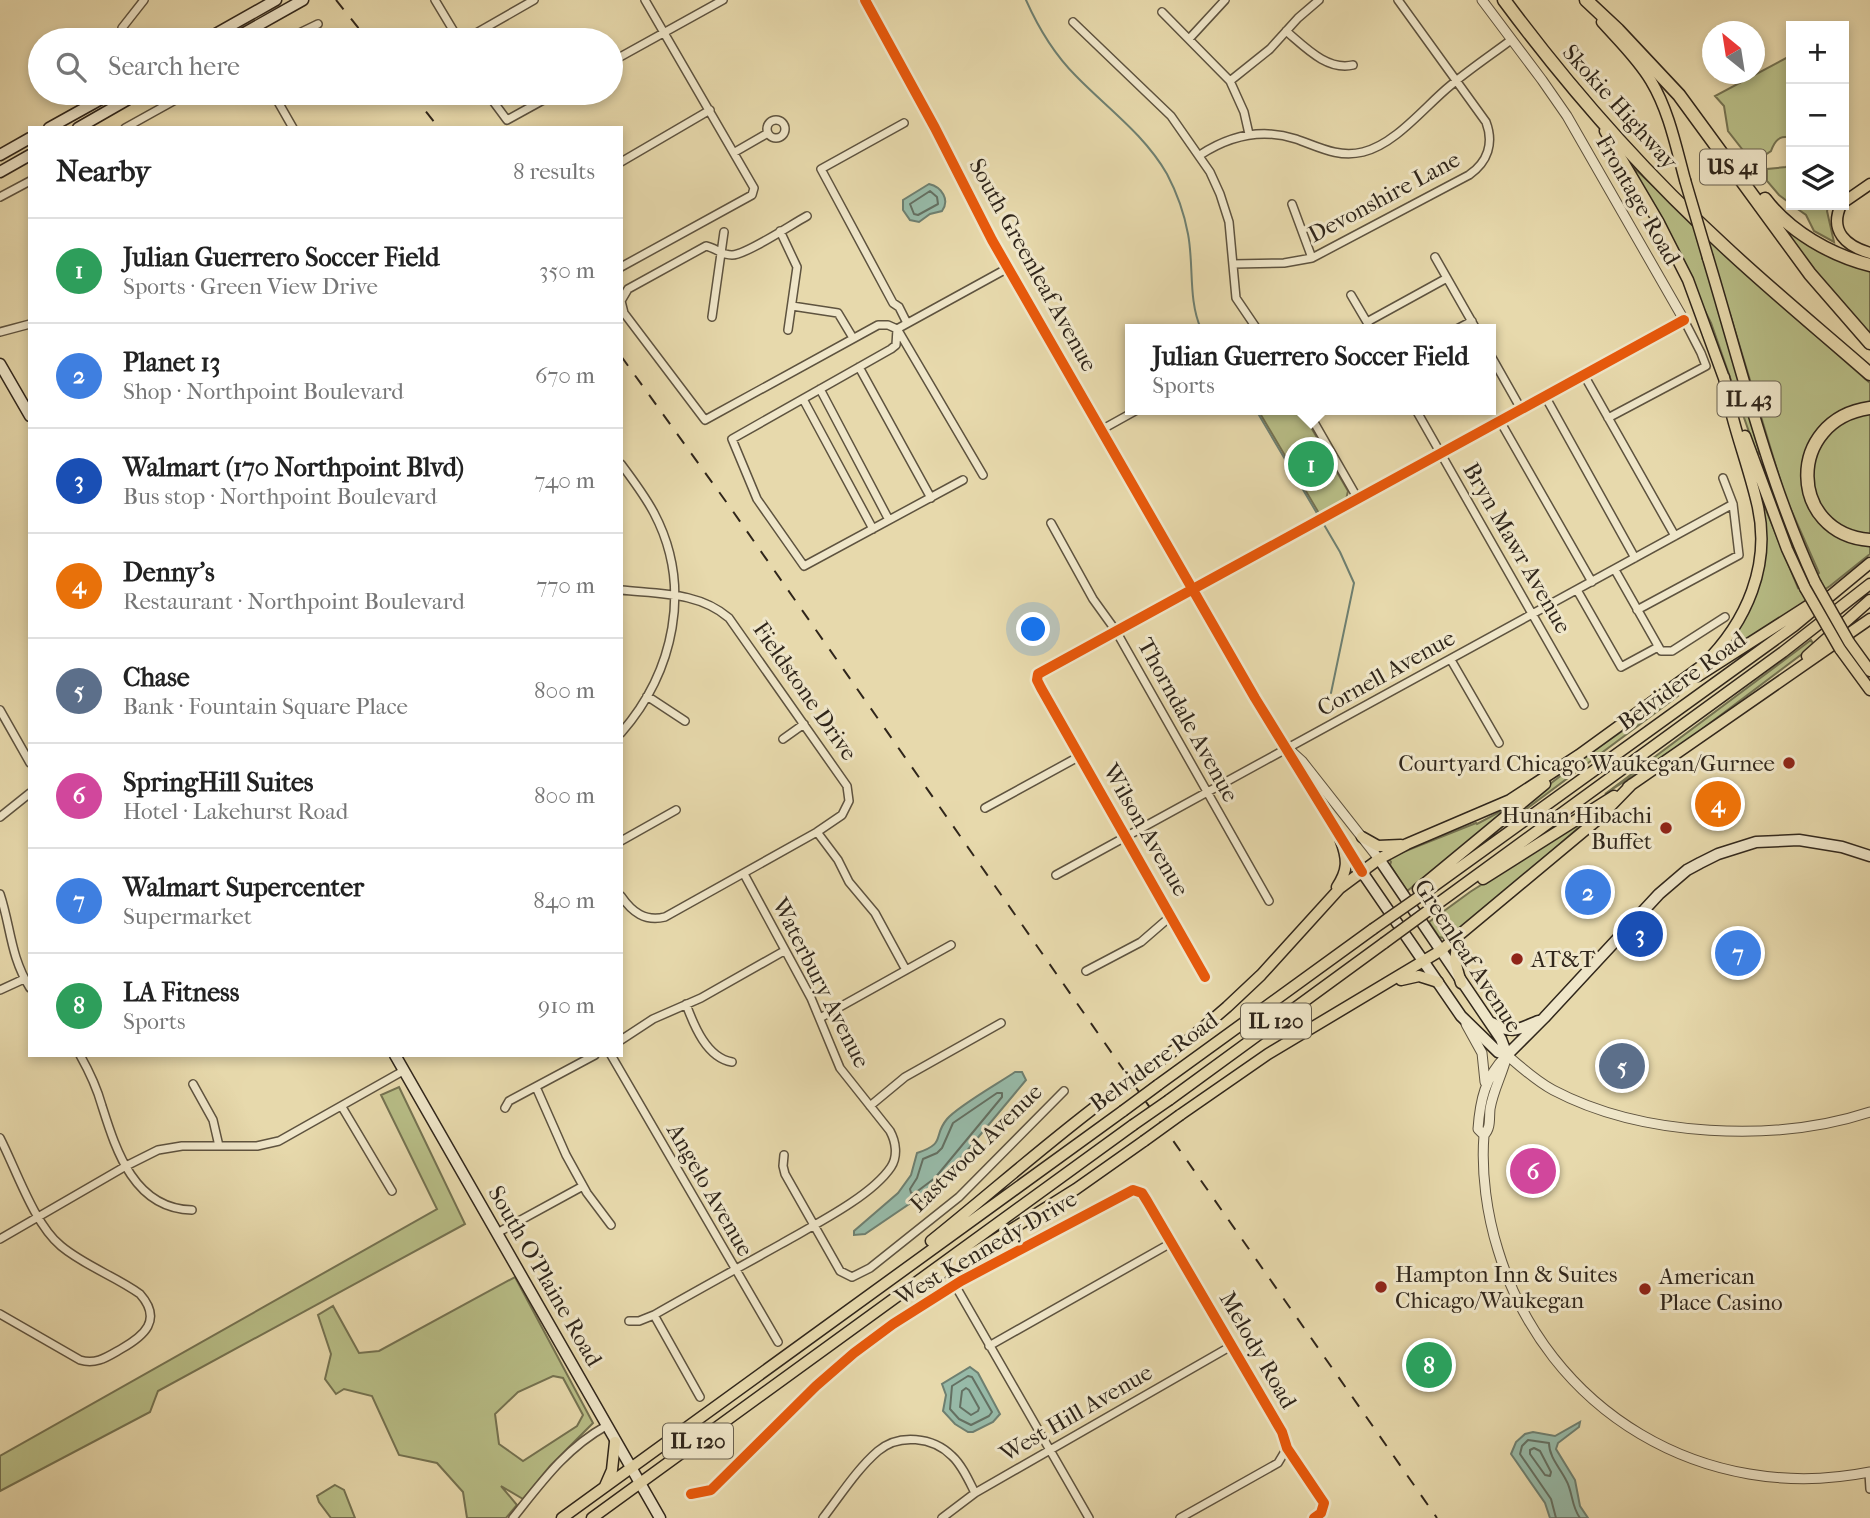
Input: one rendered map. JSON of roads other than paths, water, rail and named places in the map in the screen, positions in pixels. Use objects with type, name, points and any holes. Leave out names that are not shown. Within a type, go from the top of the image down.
[{"type":"highway","name":"Skokie Highway","points":[[1504,0],[1592,111],[1647,171],[1726,248],[1870,374]]},
{"type":"highway","name":"Skokie Highway","points":[[1584,0],[1618,30],[1679,95],[1810,274],[1870,343]]},
{"type":"highway","points":[[1679,95],[1712,130],[1773,209],[1809,238],[1836,254],[1870,265]]},
{"type":"highway","points":[[1870,408],[1853,410],[1833,420],[1812,446],[1807,474],[1817,511],[1826,521],[1841,534],[1870,541]]},
{"type":"main road","points":[[226,28],[276,0]]},
{"type":"main road","points":[[253,28],[303,0]]},
{"type":"main road","name":"IL 43","points":[[1584,0],[1636,60],[1650,80],[1668,119],[1768,464],[1810,585]]},
{"type":"main road","points":[[53,126],[90,105]]},
{"type":"main road","points":[[81,126],[118,105]]},
{"type":"main road","name":"IL 43","points":[[1592,111],[1624,161],[1688,280],[1761,482],[1810,585],[1870,690]]},
{"type":"main road","points":[[0,155],[28,139]]},
{"type":"main road","points":[[0,172],[28,156]]},
{"type":"main road","points":[[1849,199],[1870,184]]},
{"type":"main road","points":[[1840,210],[1836,225],[1843,238],[1854,248],[1870,253]]},
{"type":"main road","points":[[0,364],[28,413]]},
{"type":"main road","points":[[837,1317],[1015,1174],[1056,1137],[1191,1038],[1261,975],[1332,896],[1379,859],[1407,844],[1510,800],[1639,712],[1719,649],[1748,606],[1756,582],[1761,542],[1760,521],[1727,401],[1724,377]]},
{"type":"main road","name":"Belvidere Road","points":[[562,1518],[1421,892],[1794,626],[1870,563]]},
{"type":"main road","points":[[1639,712],[1741,650],[1858,572]]},
{"type":"main road","name":"Belvidere Road","points":[[592,1518],[1430,911],[1783,652],[1870,584]]},
{"type":"main road","points":[[1750,701],[1839,629],[1870,600]]},
{"type":"main road","points":[[1430,911],[1632,784],[1870,620]]},
{"type":"main road","name":"IL 43","points":[[1845,645],[1870,671]]},
{"type":"main road","points":[[1421,892],[1579,755]]},
{"type":"main road","points":[[830,1344],[1076,1189],[1258,1060],[1440,951],[1595,821],[1632,784]]},
{"type":"main road","points":[[1362,837],[1369,843],[1384,847],[1407,844]]},
{"type":"main road","points":[[1507,1055],[1659,894],[1687,870],[1756,842],[1799,840],[1842,847],[1870,856]]},
{"type":"main road","points":[[1332,896],[1347,870],[1341,841]]},
{"type":"main road","name":"Greenleaf Avenue","points":[[1379,859],[1501,1039],[1507,1055]]},
{"type":"main road","name":"Greenleaf Avenue","points":[[1362,873],[1461,1016],[1498,1052],[1507,1055]]},
{"type":"main road","points":[[1458,937],[1455,961],[1461,983]]},
{"type":"main road","points":[[1385,985],[1419,976],[1438,982]]},
{"type":"main road","points":[[1487,1020],[1502,1029],[1514,1031],[1544,1018]]},
{"type":"main road","name":"South O'Plaine Road","points":[[395,1057],[660,1518]]},
{"type":"main road","points":[[604,1488],[612,1470],[615,1442]]},
{"type":"street","points":[[122,28],[144,0]]},
{"type":"street","points":[[435,0],[453,28]]},
{"type":"street","points":[[483,28],[534,0]]},
{"type":"street","points":[[623,266],[752,195],[754,191],[753,184],[735,152],[645,0]]},
{"type":"street","points":[[623,55],[723,0]]},
{"type":"street","name":"South Greenleaf Avenue","points":[[865,0],[1008,268],[1192,589],[1362,873]]},
{"type":"street","points":[[1189,38],[1226,0]]},
{"type":"street","points":[[1230,81],[1252,66],[1319,0]]},
{"type":"street","name":"Devonshire Lane","points":[[1233,264],[1284,263],[1312,258],[1478,169],[1489,149],[1490,131],[1486,122],[1398,0]]},
{"type":"street","name":"Frontage Road","points":[[1482,0],[1567,116],[1684,320]]},
{"type":"street","points":[[1162,12],[1230,81],[1244,112],[1249,135]]},
{"type":"street","points":[[1073,22],[1171,116],[1200,155],[1220,194],[1229,222],[1237,298],[1254,324]]},
{"type":"street","points":[[310,28],[318,24]]},
{"type":"street","points":[[1286,31],[1305,48],[1326,61],[1340,67],[1353,65]]},
{"type":"street","points":[[1200,155],[1220,143],[1249,135],[1281,135],[1328,152],[1360,153],[1380,146],[1456,81],[1511,40]]},
{"type":"street","points":[[280,105],[292,126]]},
{"type":"street","points":[[496,105],[507,120],[534,105]]},
{"type":"street","points":[[129,126],[164,106]]},
{"type":"street","points":[[623,161],[710,110]]},
{"type":"street","points":[[904,123],[821,169],[893,303],[899,307],[907,323]]},
{"type":"street","points":[[735,152],[768,133]]},
{"type":"street","points":[[0,197],[28,182]]},
{"type":"street","points":[[1292,204],[1312,258]]},
{"type":"street","points":[[623,298],[628,289],[706,246],[713,247],[721,254],[736,255],[807,216]]},
{"type":"street","points":[[780,231],[797,267],[788,330]]},
{"type":"street","points":[[712,317],[724,232]]},
{"type":"street","points":[[1435,257],[1474,324]]},
{"type":"street","points":[[897,329],[1008,268]]},
{"type":"street","points":[[1372,324],[1447,278]]},
{"type":"street","points":[[1351,295],[1368,324]]},
{"type":"street","points":[[792,306],[838,313],[853,338]]},
{"type":"street","points":[[623,309],[705,420],[878,325],[897,329],[983,475]]},
{"type":"street","points":[[1116,631],[1684,320],[1702,352],[1706,366],[1608,418]]},
{"type":"street","points":[[1466,324],[1472,321]]},
{"type":"street","points":[[0,332],[28,325]]},
{"type":"street","points":[[897,329],[896,345],[732,439],[757,499],[804,566],[963,481]]},
{"type":"street","points":[[859,367],[930,498]]},
{"type":"street","points":[[1496,369],[1521,409]]},
{"type":"street","points":[[1584,375],[1675,536]]},
{"type":"street","points":[[820,389],[889,520]]},
{"type":"street","points":[[1545,396],[1635,558]]},
{"type":"street","points":[[803,399],[873,529]]},
{"type":"street","points":[[1101,430],[1128,415]]},
{"type":"street","points":[[1310,415],[1357,499]]},
{"type":"street","name":"Bryn Mawr Avenue","points":[[1419,415],[1584,705]]},
{"type":"street","points":[[1500,421],[1592,582]]},
{"type":"street","points":[[623,730],[660,674],[668,648],[676,595],[672,563],[661,527],[646,499],[624,473]]},
{"type":"street","points":[[1637,610],[1739,555],[1733,504],[1723,478]]},
{"type":"street","name":"Cornell Avenue","points":[[1056,875],[1733,504]]},
{"type":"street","name":"Thorndale Avenue","points":[[1051,523],[1093,599],[1116,631],[1269,901]]},
{"type":"street","points":[[1615,570],[1658,647],[1666,652],[1672,651],[1725,617]]},
{"type":"street","name":"Fieldstone Drive","points":[[623,590],[702,600],[729,618],[847,786],[849,801],[842,815],[817,832]]},
{"type":"street","points":[[1577,590],[1622,666],[1658,647]]},
{"type":"street","name":"Wilson Avenue","points":[[1116,631],[1038,674],[1037,680],[1205,977]]},
{"type":"street","points":[[1451,660],[1499,743]]},
{"type":"street","points":[[647,696],[685,721]]},
{"type":"street","points":[[0,710],[28,759]]},
{"type":"street","points":[[783,738],[804,724]]},
{"type":"street","name":"South Greenleaf Avenue","points":[[1286,748],[1302,761],[1379,859]]},
{"type":"street","points":[[985,808],[1080,756]]},
{"type":"street","points":[[0,817],[28,795]]},
{"type":"street","points":[[623,840],[676,810]]},
{"type":"street","points":[[623,898],[632,911],[641,916],[659,919],[817,832],[838,860],[849,882],[875,913],[906,970]]},
{"type":"street","name":"Waterbury Avenue","points":[[744,874],[820,1018],[840,1068],[893,1137],[895,1155],[891,1167],[850,1203],[814,1225]]},
{"type":"street","points":[[0,894],[12,950],[28,985]]},
{"type":"street","points":[[1086,971],[1141,942],[1171,916]]},
{"type":"street","points":[[820,1018],[951,945]]},
{"type":"street","points":[[623,1039],[653,1019],[784,951]]},
{"type":"street","points":[[0,990],[24,979]]},
{"type":"street","points":[[686,1004],[704,1041],[716,1055],[732,1062]]},
{"type":"street","points":[[1461,1016],[1482,1053],[1486,1079],[1478,1129],[1484,1135],[1490,1217],[1511,1286],[1548,1352],[1566,1374],[1597,1404],[1631,1429],[1677,1454],[1730,1471],[1801,1480],[1843,1478],[1869,1473],[1870,1489]]},
{"type":"street","points":[[870,1106],[905,1077],[1000,1023]]},
{"type":"street","points":[[1482,1096],[1494,1068],[1507,1055]]},
{"type":"street","points":[[1507,1055],[1533,1077],[1583,1103],[1667,1126],[1761,1132],[1870,1112]]},
{"type":"street","points":[[1484,1135],[1489,1130],[1493,1097],[1507,1055]]},
{"type":"street","points":[[81,1057],[95,1084],[110,1133],[136,1183],[150,1196],[169,1206],[192,1210]]},
{"type":"street","points":[[505,1108],[509,1101],[591,1057]]},
{"type":"street","name":"Angelo Avenue","points":[[612,1057],[778,1342]]},
{"type":"street","points":[[0,1239],[158,1150],[173,1147],[257,1146],[279,1141],[403,1071]]},
{"type":"street","points":[[193,1084],[216,1127],[219,1146]]},
{"type":"street","points":[[536,1087],[566,1156],[583,1186],[611,1225]]},
{"type":"street","name":"Eastwood Avenue","points":[[814,1225],[844,1275],[858,1275],[881,1260],[959,1197],[1065,1091]]},
{"type":"street","points":[[342,1107],[392,1191]]},
{"type":"street","points":[[0,1138],[39,1217],[59,1245],[136,1291],[145,1300],[150,1314],[148,1327],[141,1336],[98,1361],[85,1362],[0,1314]]},
{"type":"street","points":[[629,1321],[639,1321],[654,1315],[814,1225],[784,1170],[784,1155]]},
{"type":"street","points":[[497,1233],[583,1186]]},
{"type":"street","name":"West Kennedy Drive","points":[[691,1494],[711,1490],[788,1413],[854,1353],[893,1324],[955,1285],[1128,1192],[1133,1190],[1142,1193],[1147,1201]]},
{"type":"street","name":"Melody Road","points":[[1147,1201],[1233,1345],[1282,1432],[1287,1448],[1324,1503],[1321,1513],[1314,1518]]},
{"type":"street","points":[[989,1346],[1171,1243]]},
{"type":"street","points":[[955,1285],[1088,1518]]},
{"type":"street","points":[[654,1315],[700,1397]]},
{"type":"street","name":"West Hill Avenue","points":[[942,1518],[975,1493],[1233,1345]]},
{"type":"street","points":[[513,1518],[571,1448],[606,1426]]},
{"type":"street","points":[[823,1518],[877,1452],[901,1440],[919,1439],[940,1447],[952,1456],[975,1493]]},
{"type":"street","points":[[1180,1518],[1278,1463],[1287,1448]]},
{"type":"water","points":[[929,184],[938,188],[945,198],[942,211],[930,214],[919,222],[910,220],[903,210],[903,200]]},
{"type":"water","points":[[1015,1072],[1022,1072],[1026,1080],[940,1183],[865,1234],[854,1235],[854,1231],[898,1193],[911,1175],[917,1153],[936,1143],[947,1119],[969,1101]]},
{"type":"water","points":[[970,1367],[978,1373],[1000,1414],[993,1422],[973,1432],[955,1424],[943,1411],[946,1395],[942,1384]]},
{"type":"water","points":[[1580,1422],[1579,1427],[1558,1443],[1556,1449],[1575,1480],[1580,1506],[1588,1518],[1550,1518],[1545,1503],[1511,1454],[1516,1442],[1525,1434],[1533,1432],[1555,1436]]},
{"type":"waterway","points":[[1026,0],[1041,30],[1061,59],[1136,134],[1167,174],[1180,203],[1186,226],[1194,306],[1199,324]]},
{"type":"waterway","points":[[1259,415],[1318,515]]},
{"type":"waterway","points":[[1323,523],[1354,583],[1331,693]]},
{"type":"railway","points":[[336,0],[358,28]]},
{"type":"railway","points":[[421,105],[437,126]]},
{"type":"railway","points":[[623,359],[732,510],[1437,1518]]},
{"type":"place","name":"Julian Guerrero Soccer Field","points":[[1311,464]]},
{"type":"place","name":"Courtyard Chicago Waukegan/Gurnee","points":[[1789,763]]},
{"type":"place","name":"Denny's","points":[[1718,804]]},
{"type":"place","name":"Hunan Hibachi Buffet","points":[[1666,828]]},
{"type":"place","name":"Planet 13","points":[[1588,892]]},
{"type":"place","name":"Walmart (170 Northpoint Blvd)","points":[[1640,934]]},
{"type":"place","name":"Walmart Supercenter","points":[[1738,953]]},
{"type":"place","name":"AT&T","points":[[1517,959]]},
{"type":"place","name":"Chase","points":[[1622,1066]]},
{"type":"place","name":"SpringHill Suites","points":[[1533,1171]]},
{"type":"place","name":"Hampton Inn & Suites Chicago/Waukegan","points":[[1381,1287]]},
{"type":"place","name":"American Place Casino","points":[[1645,1289]]},
{"type":"place","name":"LA Fitness","points":[[1429,1365]]}]
